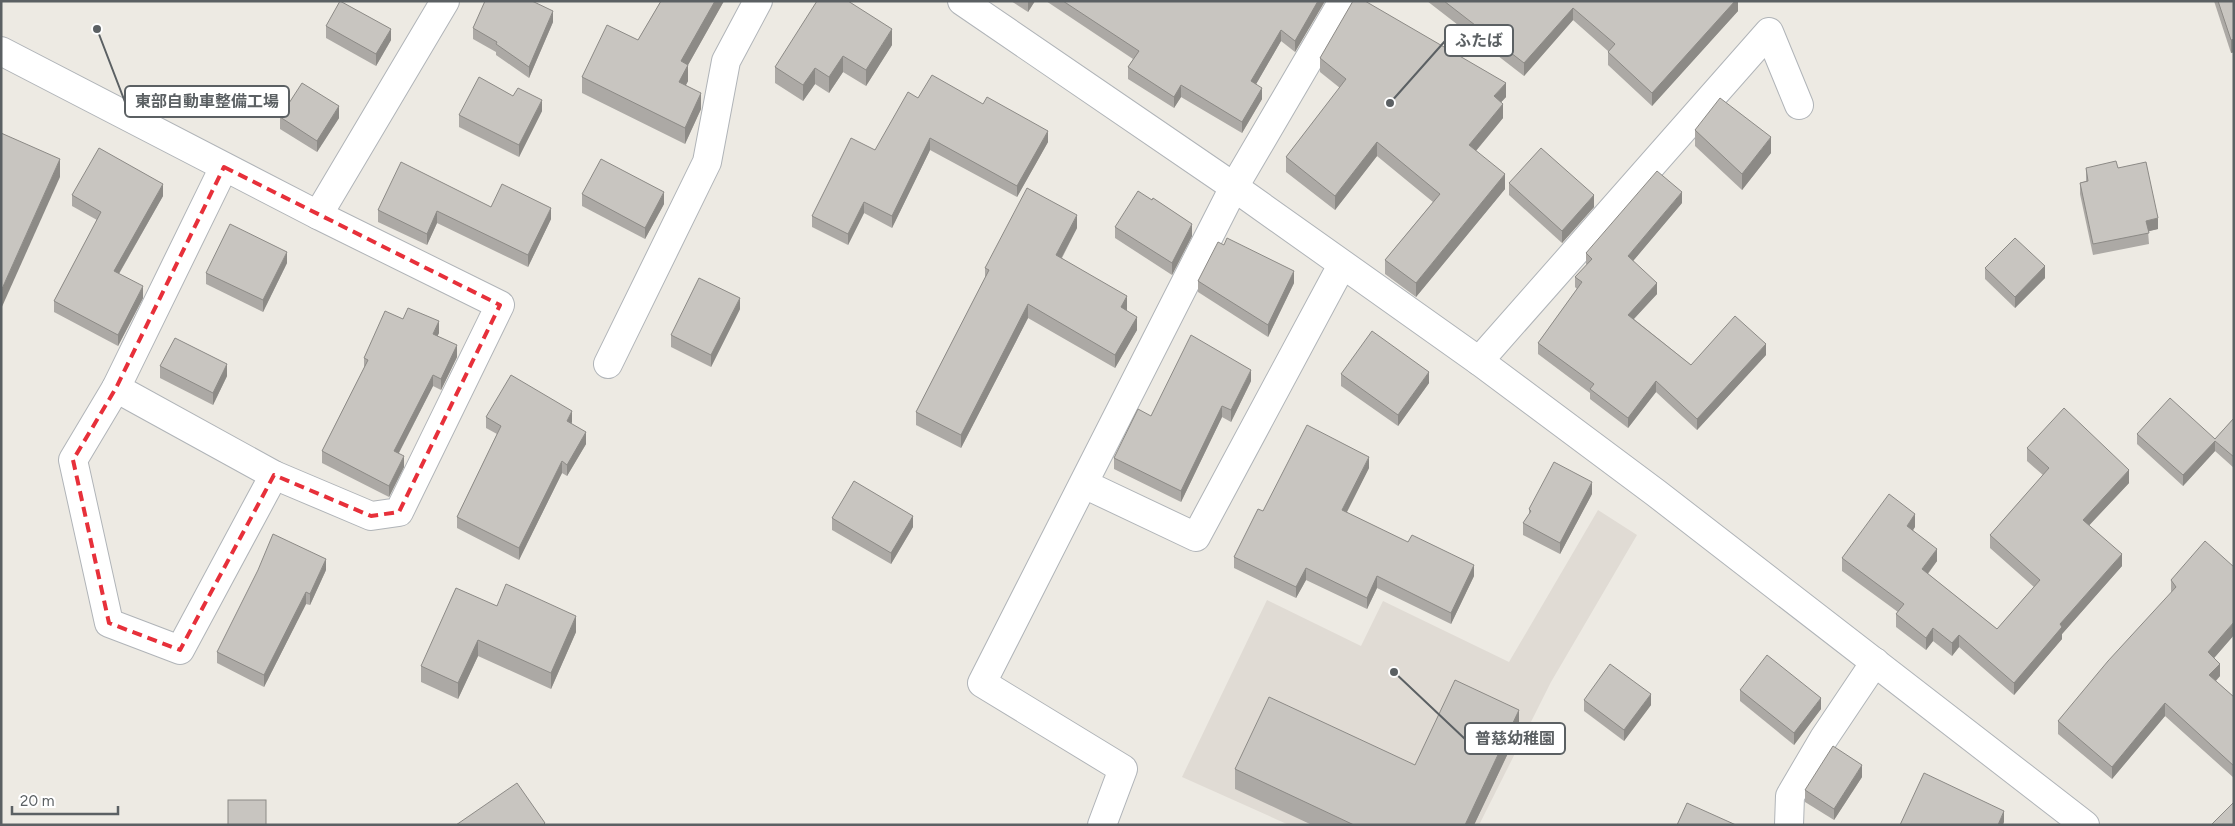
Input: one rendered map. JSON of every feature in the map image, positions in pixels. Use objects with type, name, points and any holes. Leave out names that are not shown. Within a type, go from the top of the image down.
[{"type":"street","points":[[318,215],[445,1]]},
{"type":"street","points":[[608,364],[707,162],[726,61],[758,1]]},
{"type":"street","points":[[962,1],[1234,187],[1479,361],[1656,493],[2085,825]]},
{"type":"street","points":[[1102,825],[1123,769],[982,682],[1234,187],[1343,1]]},
{"type":"street","points":[[1479,361],[1769,32],[1800,105]]},
{"type":"street","points":[[1,51],[318,215],[500,305],[399,512],[371,516],[274,474],[116,388]]},
{"type":"street","points":[[224,167],[116,388],[73,460],[109,623],[180,650],[274,474]]},
{"type":"street","points":[[1084,484],[1196,537],[1342,265]]},
{"type":"street","points":[[1789,825],[1790,796],[1824,738],[1875,662]]},
{"type":"highlighted area","points":[[224,167],[500,305],[399,512],[371,516],[274,475],[180,650],[109,623],[73,460],[116,388]]},
{"type":"shaded area","points":[[1598,510],[1637,535],[1551,682],[1479,825],[1289,825],[1182,777],[1267,600],[1361,646],[1383,601],[1509,662]]},
{"type":"building","points":[[340,1],[391,29],[376,54],[326,26]]},
{"type":"building","points":[[485,1],[532,1],[553,11],[529,67],[496,44],[497,42],[473,28]]},
{"type":"building","points":[[661,1],[715,1],[681,61],[688,65],[679,82],[701,93],[685,128],[582,77],[607,25],[638,40]]},
{"type":"building","points":[[817,1],[848,1],[892,29],[866,70],[843,56],[829,77],[815,68],[803,85],[775,67]]},
{"type":"building","points":[[1063,1],[1318,1],[1295,41],[1281,30],[1251,81],[1262,88],[1242,122],[1181,85],[1174,97],[1128,67],[1139,51]]},
{"type":"building","points":[[1353,1],[1365,1],[1506,83],[1494,96],[1503,104],[1469,145],[1505,174],[1416,283],[1385,260],[1440,194],[1377,142],[1335,196],[1286,157],[1346,79],[1320,58]]},
{"type":"building","points":[[1444,1],[1735,1],[1652,93],[1608,52],[1615,44],[1573,8],[1524,63]]},
{"type":"building","points":[[2218,1],[2234,1],[2234,39],[2231,40]]},
{"type":"building","points":[[932,75],[983,104],[987,97],[1048,131],[1017,186],[930,138],[892,216],[864,202],[848,234],[812,216],[851,138],[875,150],[908,92],[918,98]]},
{"type":"building","points":[[479,77],[513,96],[518,88],[542,100],[519,145],[459,115]]},
{"type":"building","points":[[302,83],[339,106],[317,141],[280,117]]},
{"type":"building","points":[[1720,98],[1771,137],[1742,174],[1695,130]]},
{"type":"building","points":[[1,133],[60,159],[1,291]]},
{"type":"building","points":[[99,148],[163,184],[114,271],[143,286],[118,335],[54,301],[101,212],[72,195]]},
{"type":"building","points":[[1541,148],[1594,195],[1562,231],[1509,183]]},
{"type":"building","points":[[601,159],[664,192],[645,228],[582,194]]},
{"type":"building","points":[[2116,161],[2118,168],[2146,162],[2158,218],[2146,221],[2149,233],[2093,244],[2080,183],[2088,181],[2086,168]]},
{"type":"building","points":[[401,162],[491,207],[502,184],[551,208],[528,255],[437,211],[427,234],[378,210]]},
{"type":"building","points":[[1657,171],[1682,192],[1628,256],[1657,283],[1628,315],[1691,365],[1735,316],[1766,344],[1697,419],[1656,381],[1628,418],[1590,389],[1594,384],[1538,343],[1582,282],[1575,277],[1592,259],[1586,253]]},
{"type":"building","points":[[1027,188],[1077,215],[1056,255],[1127,296],[1121,307],[1137,317],[1115,355],[1028,304],[961,435],[916,412],[989,270],[985,268]]},
{"type":"building","points":[[1138,191],[1152,200],[1153,198],[1192,224],[1172,263],[1115,227]]},
{"type":"building","points":[[230,224],[287,252],[263,300],[206,273]]},
{"type":"building","points":[[1227,238],[1294,271],[1268,325],[1198,281],[1218,242],[1224,245]]},
{"type":"building","points":[[2015,238],[2045,266],[2015,297],[1985,268]]},
{"type":"building","points":[[699,278],[740,298],[711,355],[671,335]]},
{"type":"building","points":[[408,308],[439,321],[433,334],[457,345],[441,379],[433,375],[394,451],[404,456],[389,486],[322,451],[368,360],[364,358],[385,311],[403,319]]},
{"type":"building","points":[[1372,331],[1429,372],[1398,415],[1341,374]]},
{"type":"building","points":[[1191,335],[1251,370],[1231,410],[1222,406],[1181,491],[1114,458],[1138,409],[1151,416]]},
{"type":"building","points":[[175,338],[227,364],[213,393],[160,366]]},
{"type":"building","points":[[511,375],[572,411],[567,421],[586,432],[567,465],[562,461],[519,548],[457,517],[501,426],[486,417]]},
{"type":"building","points":[[2170,398],[2215,439],[2234,418],[2234,457],[2215,441],[2183,475],[2137,434]]},
{"type":"building","points":[[2064,408],[2129,470],[2083,520],[2122,554],[2060,624],[2062,627],[2014,683],[1959,635],[1952,643],[1933,628],[1926,638],[1896,614],[1904,604],[1842,558],[1889,494],[1915,514],[1907,526],[1937,549],[1922,569],[1997,629],[2040,580],[1990,535],[2049,468],[2027,448]]},
{"type":"building","points":[[1307,425],[1369,457],[1342,510],[1408,542],[1412,535],[1474,565],[1451,613],[1377,576],[1367,598],[1306,568],[1296,587],[1234,557],[1258,509],[1263,511]]},
{"type":"building","points":[[1554,462],[1592,482],[1560,543],[1523,523],[1531,511],[1529,509]]},
{"type":"building","points":[[854,481],[913,516],[891,553],[832,518]]},
{"type":"building","points":[[273,534],[326,559],[310,594],[306,592],[264,675],[217,652],[258,570]]},
{"type":"building","points":[[2205,541],[2234,567],[2234,622],[2208,652],[2220,664],[2209,675],[2234,697],[2234,766],[2165,703],[2112,767],[2058,721],[2108,661],[2176,587],[2171,580]]},
{"type":"building","points":[[506,584],[576,616],[551,673],[478,640],[458,683],[421,666],[456,588],[497,606]]},
{"type":"building","points":[[1767,655],[1821,698],[1794,733],[1740,690]]},
{"type":"building","points":[[1610,664],[1651,694],[1624,730],[1584,700]]},
{"type":"building","points":[[1455,680],[1519,710],[1465,825],[1354,825],[1235,769],[1269,697],[1415,765]]},
{"type":"building","points":[[1833,746],[1862,765],[1834,809],[1805,790]]},
{"type":"building","points":[[1924,773],[2004,811],[1998,825],[1900,825]]},
{"type":"building","points":[[517,783],[545,823],[543,825],[456,825]]},
{"type":"building","points":[[228,800],[266,800],[266,825],[228,825]]},
{"type":"building","points":[[2234,802],[2234,825],[2211,825]]},
{"type":"building","points":[[1687,803],[1736,825],[1677,825]]},
{"type":"place","name":"東部自動車整備工場","points":[[97,29]]},
{"type":"place","name":"ふたば","points":[[1390,103]]},
{"type":"place","name":"普慈幼稚園","points":[[1394,672]]}]
